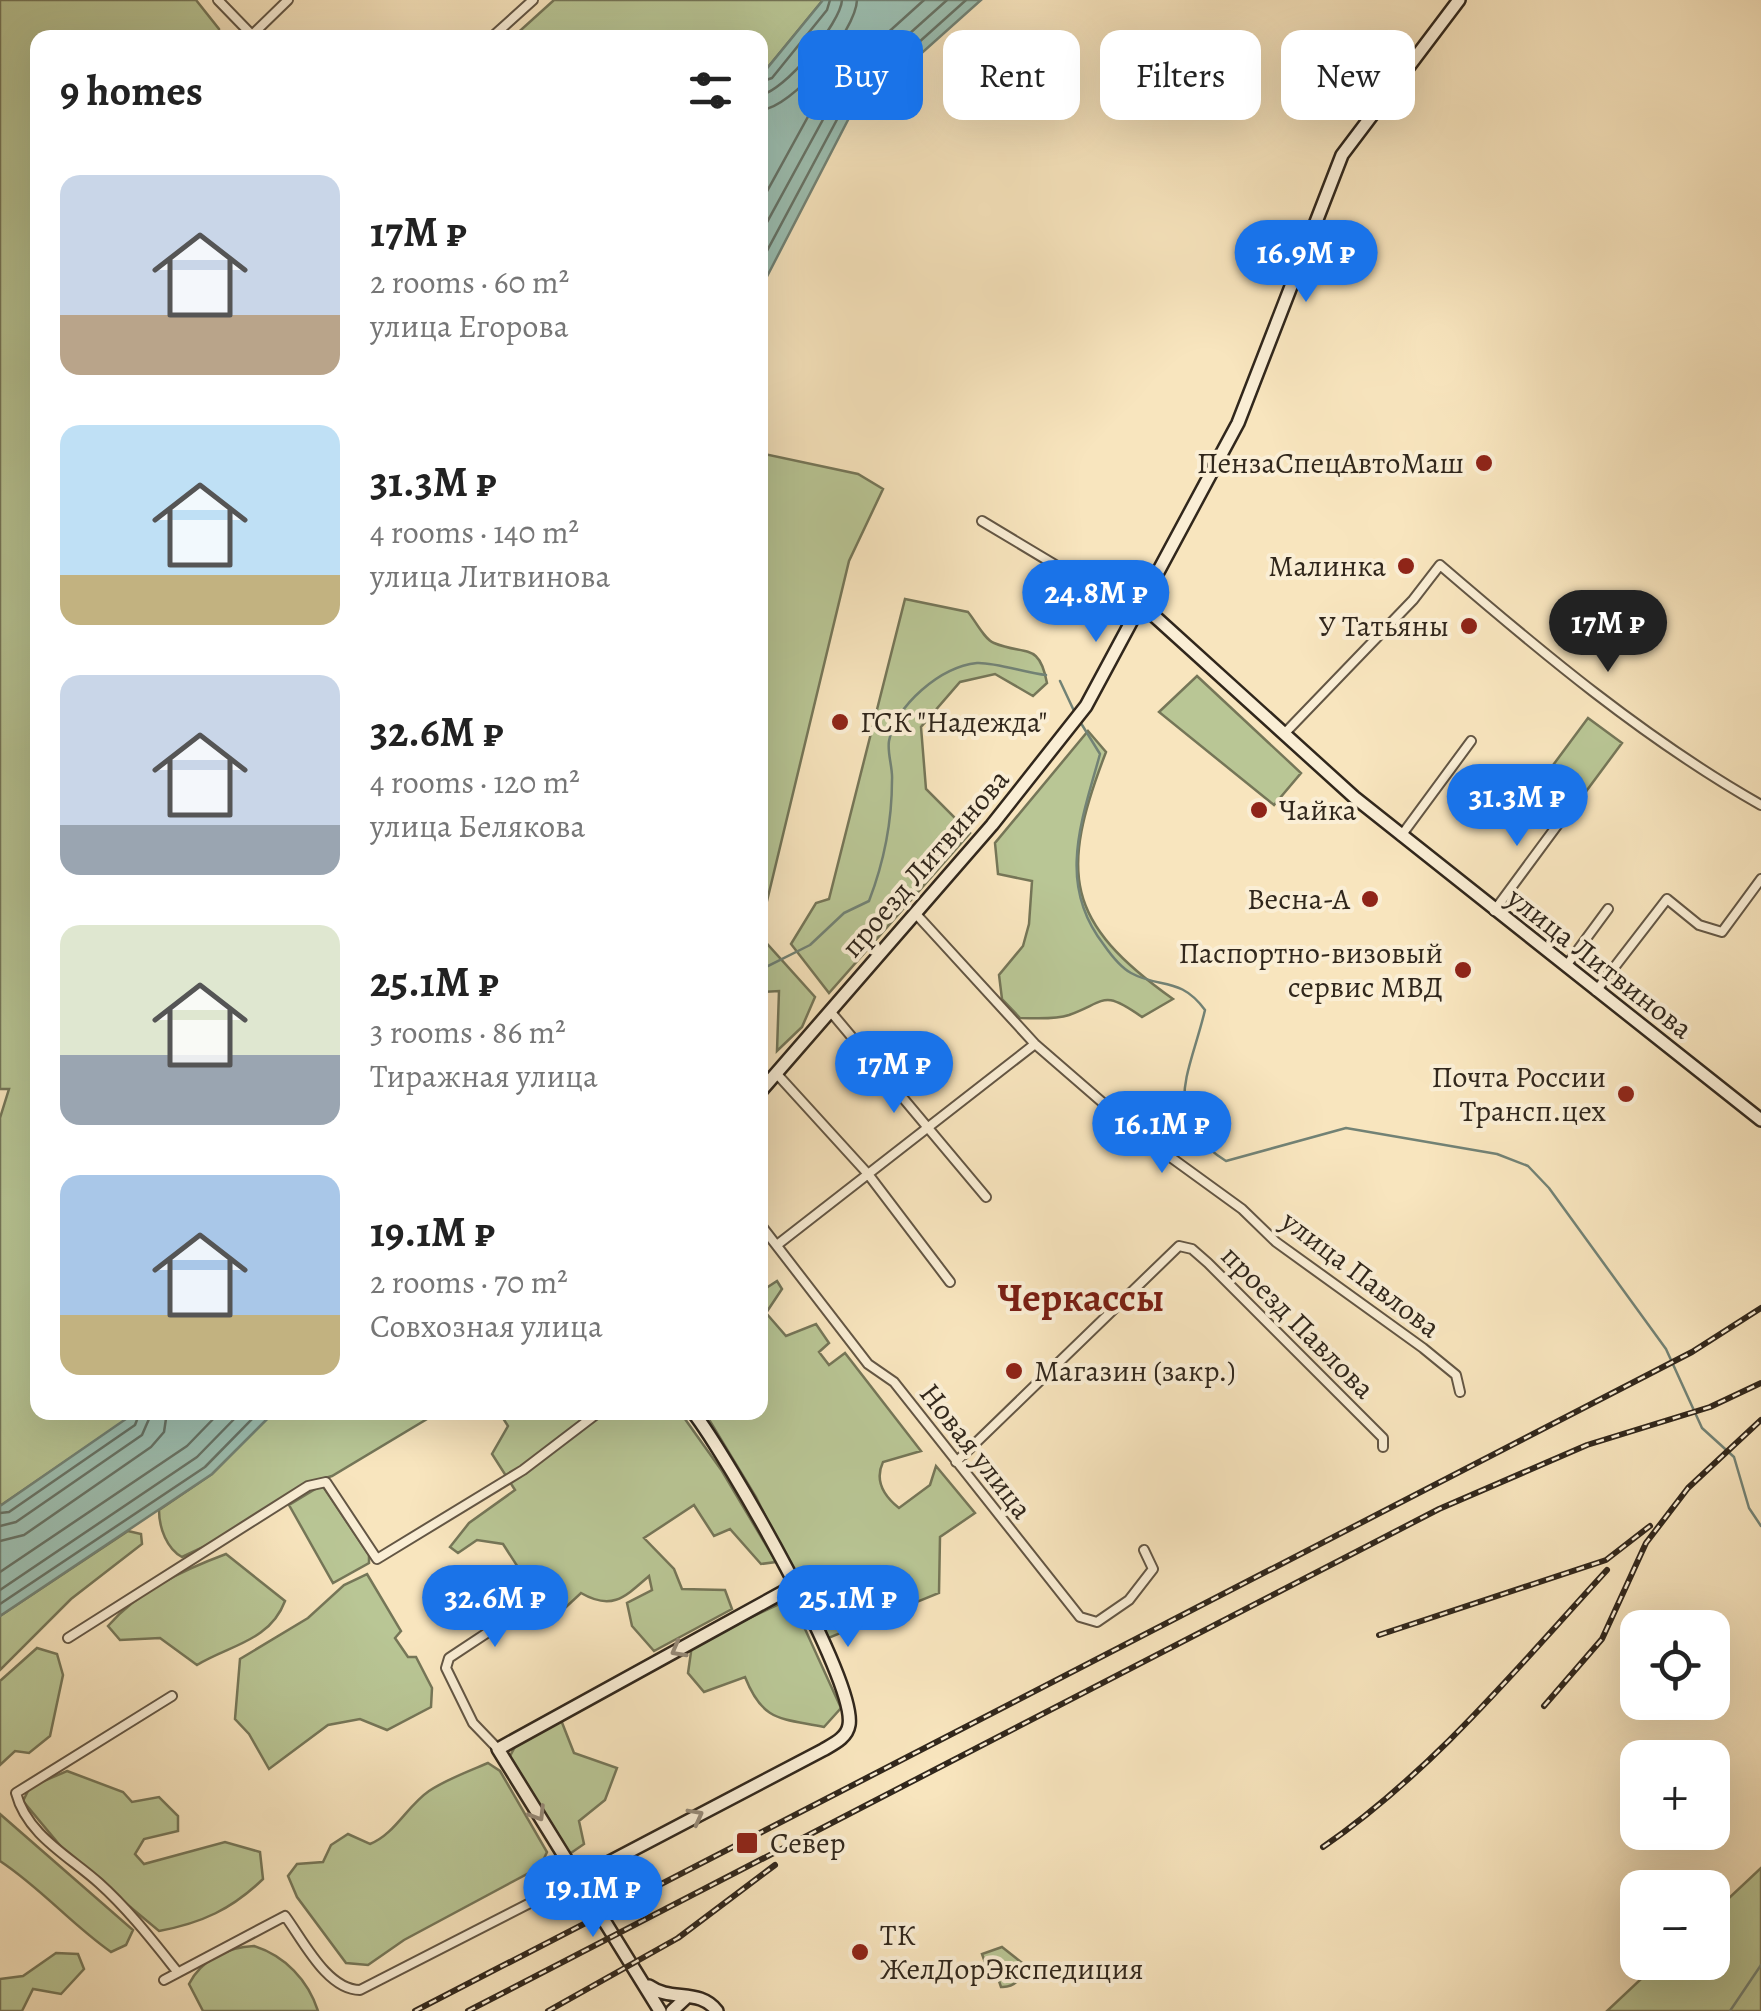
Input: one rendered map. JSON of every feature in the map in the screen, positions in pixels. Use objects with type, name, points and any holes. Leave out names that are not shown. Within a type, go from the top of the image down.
[{"type":"main road","name":"проезд Литвинова","points":[[768,1082],[1069,732],[1238,423],[1342,155],[1459,0]]},
{"type":"main road","name":"улица Литвинова","points":[[1142,604],[1401,836],[1761,1120]]},
{"type":"main road","points":[[578,1878],[823,1750],[844,1736],[849,1727],[843,1687],[794,1586],[753,1504],[698,1420]]},
{"type":"main road","points":[[660,2011],[498,1750],[794,1586]]},
{"type":"main road","points":[[642,1980],[661,1994],[704,1998],[717,2011]]},
{"type":"main road","points":[[672,2011],[687,1997]]},
{"type":"street","points":[[218,0],[247,30]]},
{"type":"street","points":[[257,30],[288,0]]},
{"type":"street","points":[[500,30],[533,0]]},
{"type":"street","points":[[982,521],[1112,599],[1142,604]]},
{"type":"street","points":[[1284,734],[1440,565],[1663,742],[1714,780],[1761,805]]},
{"type":"street","points":[[1401,836],[1471,741]]},
{"type":"street","points":[[1494,911],[1570,808]]},
{"type":"street","points":[[1596,991],[1667,899],[1698,925],[1722,932],[1761,879]]},
{"type":"street","points":[[1565,966],[1608,909]]},
{"type":"street","name":"улица Павлова","points":[[916,914],[1036,1044],[1155,1147],[1456,1375],[1460,1392]]},
{"type":"street","points":[[830,1012],[986,1197]]},
{"type":"street","points":[[777,1245],[1036,1044]]},
{"type":"street","points":[[776,1073],[868,1174],[950,1282]]},
{"type":"street","name":"Новая улица","points":[[768,1234],[868,1364],[894,1382],[1080,1617],[1097,1622],[1129,1600],[1154,1569],[1144,1550]]},
{"type":"street","name":"проезд Павлова","points":[[956,1462],[1179,1246],[1192,1248],[1208,1263],[1384,1438],[1383,1447]]},
{"type":"street","points":[[68,1638],[308,1486],[326,1482],[377,1559],[523,1470],[588,1420]]},
{"type":"street","points":[[498,1750],[474,1723],[448,1679],[449,1658],[520,1611]]},
{"type":"street","points":[[172,1696],[16,1793],[19,1805],[45,1840],[100,1883],[176,1970]]},
{"type":"street","points":[[164,1980],[176,1970],[285,1916],[332,1978],[349,1990],[360,1990],[578,1878]]},
{"type":"green space","points":[[0,0],[196,0],[219,30],[30,30],[30,1420],[126,1420],[0,1506],[0,1118],[9,1089],[0,1089]]},
{"type":"green space","points":[[554,0],[823,0],[768,67],[768,30],[521,30]]},
{"type":"green space","points":[[768,455],[858,474],[883,489],[849,561],[768,897]]},
{"type":"green space","points":[[905,599],[968,612],[990,641],[1035,655],[1047,683],[1033,696],[995,674],[960,682],[921,727],[926,789],[970,833],[829,993],[791,944],[816,903],[829,899]]},
{"type":"green space","points":[[1197,676],[1301,773],[1274,805],[1159,712]]},
{"type":"green space","points":[[1588,718],[1622,743],[1576,805],[1542,780]]},
{"type":"green space","points":[[1088,731],[1106,752],[1081,831],[1081,892],[1092,919],[1110,945],[1173,999],[1142,1017],[1119,1003],[1105,1000],[1063,1017],[1020,1018],[1002,999],[999,975],[1023,946],[1032,881],[998,874],[995,843]]},
{"type":"green space","points":[[768,945],[815,997],[802,1027],[777,1051],[779,991],[768,992]]},
{"type":"green space","points":[[777,1281],[782,1289],[768,1310],[768,1287]]},
{"type":"green space","points":[[768,1315],[786,1336],[816,1324],[829,1343],[819,1352],[829,1365],[845,1353],[921,1451],[883,1462],[880,1469],[882,1488],[899,1508],[930,1485],[936,1466],[975,1513],[940,1537],[939,1593],[826,1639],[756,1497],[709,1420],[768,1420]]},
{"type":"green space","points":[[266,1420],[425,1420],[332,1476],[305,1484],[231,1534],[182,1557],[165,1537],[159,1510],[212,1474]]},
{"type":"green space","points":[[504,1420],[686,1420],[722,1471],[776,1562],[761,1564],[730,1529],[714,1536],[694,1505],[644,1538],[674,1569],[682,1589],[725,1590],[732,1609],[654,1651],[632,1626],[627,1603],[652,1590],[649,1576],[633,1590],[610,1601],[581,1593],[552,1620],[503,1544],[477,1540],[458,1553],[450,1547],[469,1523],[515,1490],[492,1454],[508,1426]]},
{"type":"green space","points":[[322,1485],[369,1555],[369,1563],[333,1583],[289,1505]]},
{"type":"green space","points":[[128,1531],[141,1534],[142,1544],[71,1599],[0,1670],[0,1616]]},
{"type":"green space","points":[[226,1554],[285,1601],[270,1625],[259,1634],[197,1665],[160,1638],[120,1640],[108,1626],[133,1602],[162,1583]]},
{"type":"green space","points":[[367,1574],[401,1631],[395,1638],[408,1657],[416,1657],[432,1688],[431,1707],[387,1730],[360,1719],[328,1725],[269,1769],[249,1734],[235,1719],[240,1659],[308,1618],[344,1585]]},
{"type":"green space","points":[[779,1604],[800,1618],[841,1708],[824,1727],[775,1716],[759,1703],[745,1677],[704,1692],[688,1673],[692,1645]]},
{"type":"green space","points":[[37,1648],[57,1654],[63,1675],[50,1736],[29,1753],[15,1751],[0,1765],[0,1681]]},
{"type":"green space","points":[[561,1720],[574,1753],[617,1768],[605,1800],[579,1821],[584,1844],[568,1855],[509,1758],[518,1741]]},
{"type":"green space","points":[[488,1763],[500,1771],[547,1852],[540,1867],[404,1940],[368,1965],[346,1963],[297,1897],[288,1876],[297,1864],[323,1862],[331,1845],[348,1834],[370,1844],[379,1839],[429,1791]]},
{"type":"green space","points":[[67,1771],[123,1792],[132,1802],[159,1797],[178,1816],[178,1831],[144,1839],[135,1854],[144,1864],[225,1842],[260,1852],[263,1879],[216,1913],[159,1931],[68,1855],[23,1801],[30,1787]]},
{"type":"green space","points":[[0,1814],[133,1930],[126,1945],[111,1952],[0,1861]]},
{"type":"green space","points":[[1761,1868],[1761,2011],[1607,2011],[1640,1980],[1730,1980],[1730,1897]]},
{"type":"green space","points":[[254,1946],[276,1956],[294,1971],[318,2011],[203,2011],[189,1984],[200,1968],[216,1956]]},
{"type":"green space","points":[[1002,1947],[1026,1966],[1017,1981],[1006,1987],[1001,1987],[995,1969],[988,1971],[982,1954]]},
{"type":"green space","points":[[56,1953],[78,1954],[84,1969],[61,1994],[33,1989],[22,2011],[0,2011],[0,1979],[23,1976]]},
{"type":"water","points":[[823,0],[981,0],[923,52],[923,30],[798,30]]},
{"type":"water","points":[[798,31],[798,120],[848,120],[768,275],[768,67]]},
{"type":"water","points":[[124,1420],[266,1420],[212,1474],[0,1616],[0,1506]]},
{"type":"waterway","points":[[768,966],[810,945],[844,913],[869,901],[889,826],[889,741],[893,727],[910,702],[935,680],[977,663],[1046,675]]},
{"type":"waterway","points":[[1060,681],[1075,713]]},
{"type":"waterway","points":[[1079,720],[1100,754],[1077,851],[1081,899],[1089,922],[1123,968],[1141,978],[1187,992],[1205,1010],[1184,1093],[1192,1128],[1205,1145],[1226,1161],[1346,1128],[1497,1154],[1528,1166],[1549,1188],[1666,1349],[1702,1428],[1734,1457],[1749,1508],[1761,1526]]},
{"type":"waterway","points":[[1730,2011],[1761,1965]]},
{"type":"railway","points":[[415,2011],[1692,1352],[1761,1308]]},
{"type":"railway","points":[[468,2011],[1439,1509],[1587,1445],[1710,1407],[1761,1383]]},
{"type":"railway","points":[[1544,1706],[1602,1639],[1646,1543],[1688,1488],[1761,1420]]},
{"type":"railway","points":[[1379,1635],[1606,1560],[1650,1526]]},
{"type":"railway","points":[[1323,1847],[1363,1818],[1437,1752],[1607,1570]]},
{"type":"railway","points":[[548,2011],[678,1938],[775,1865]]},
{"type":"place","name":"ПензаСпецАвтоМаш","points":[[1484,463]]},
{"type":"place","name":"Малинка","points":[[1406,566]]},
{"type":"place","name":"У Татьяны","points":[[1469,626]]},
{"type":"place","name":"ГСК \"Надежда\"","points":[[840,722]]},
{"type":"place","name":"Чайка","points":[[1259,810]]},
{"type":"place","name":"Весна-А","points":[[1370,899]]},
{"type":"place","name":"Паспортно-визовый сервис МВД","points":[[1463,970]]},
{"type":"place","name":"Почта России Трансп.цех","points":[[1626,1094]]},
{"type":"place","name":"Магазин (закр.)","points":[[1014,1371]]},
{"type":"place","name":"Север","points":[[747,1843]]},
{"type":"place","name":"ТК ЖелДорЭкспедиция","points":[[860,1952]]},
{"type":"district","name":"Черкассы","points":[[1081,1297]]}]
